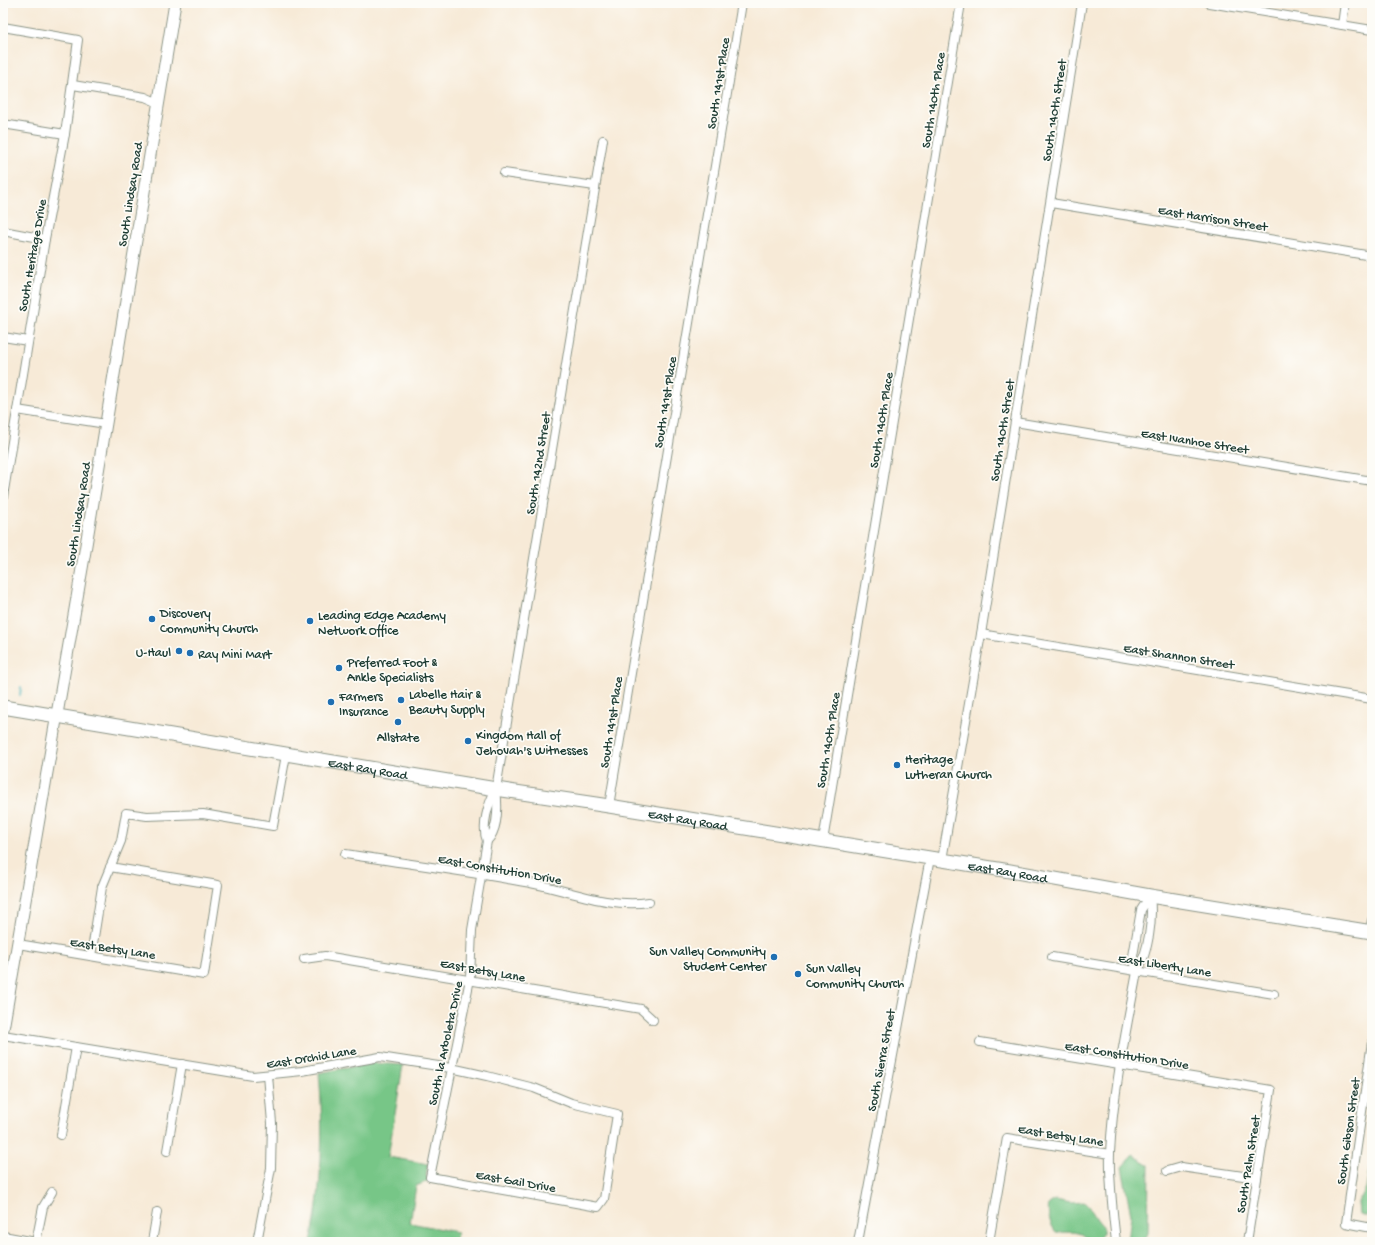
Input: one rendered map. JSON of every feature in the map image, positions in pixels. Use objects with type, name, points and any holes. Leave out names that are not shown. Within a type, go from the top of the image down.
[{"type":"main road","name":"South Lindsay Road","points":[[3,1029],[106,424],[175,3]]},
{"type":"main road","name":"East Ray Road","points":[[3,707],[496,790],[609,806],[936,859],[1150,896],[1371,928]]},
{"type":"street","name":"South 141st Place","points":[[609,806],[742,3]]},
{"type":"street","name":"South 140th Place","points":[[823,841],[961,3]]},
{"type":"street","name":"South 140th Street","points":[[936,859],[981,634],[1082,3]]},
{"type":"street","points":[[1209,3],[1372,30]]},
{"type":"street","points":[[1342,25],[1345,3]]},
{"type":"street","name":"South Heritage Drive","points":[[3,27],[78,40],[73,85],[65,134],[45,238],[17,410],[7,451],[3,497]]},
{"type":"street","points":[[73,85],[145,97],[159,102]]},
{"type":"street","points":[[3,124],[65,134]]},
{"type":"street","name":"South 142nd Street","points":[[496,790],[603,140]]},
{"type":"street","points":[[504,173],[595,186]]},
{"type":"street","name":"East Harrison Street","points":[[1051,203],[1372,256]]},
{"type":"street","points":[[3,231],[45,238]]},
{"type":"street","points":[[3,337],[28,341]]},
{"type":"street","points":[[17,410],[106,424]]},
{"type":"street","name":"East Ivanhoe Street","points":[[1014,422],[1372,481]]},
{"type":"street","name":"East Shannon Street","points":[[981,634],[1372,699]]},
{"type":"street","points":[[91,956],[102,887],[121,841],[126,813],[147,816],[203,814],[273,826],[286,755]]},
{"type":"street","name":"South la Arboleta Drive","points":[[430,1177],[470,979],[472,930],[487,842],[492,836],[497,807],[496,790]]},
{"type":"street","name":"East Constitution Drive","points":[[345,854],[536,885],[594,900],[632,905],[649,902]]},
{"type":"street","name":"South Sierra Street","points":[[858,1242],[936,859]]},
{"type":"street","name":"East Betsy Lane","points":[[18,944],[204,975],[218,884],[110,867]]},
{"type":"street","points":[[1116,1242],[1110,1154],[1112,1116],[1119,1065],[1137,972],[1144,959],[1152,912],[1150,896]]},
{"type":"street","name":"East Betsy Lane","points":[[304,959],[325,956],[470,979],[641,1009],[653,1020]]},
{"type":"street","name":"East Liberty Lane","points":[[1052,957],[1274,994]]},
{"type":"street","name":"East Orchid Lane","points":[[3,1035],[254,1076],[302,1071],[380,1057],[451,1068],[534,1088],[571,1103],[618,1114],[604,1199],[598,1207]]},
{"type":"street","name":"East Constitution Drive","points":[[980,1042],[1271,1090]]},
{"type":"street","name":"South Gibson Street","points":[[1372,1042],[1368,1099],[1346,1223],[1372,1228]]},
{"type":"street","points":[[61,1135],[76,1047]]},
{"type":"street","points":[[167,1151],[182,1064]]},
{"type":"street","points":[[257,1242],[271,1168],[272,1123],[268,1075]]},
{"type":"street","name":"South Palm Street","points":[[1247,1242],[1271,1090]]},
{"type":"street","name":"East Betsy Lane","points":[[989,1242],[1007,1138],[1110,1154]]},
{"type":"street","points":[[1167,1171],[1181,1167],[1257,1178]]},
{"type":"street","name":"East Gail Drive","points":[[430,1177],[598,1207]]},
{"type":"street","points":[[36,1242],[43,1207],[52,1192]]},
{"type":"street","points":[[152,1242],[157,1212]]},
{"type":"street","points":[[3,1237],[30,1242]]},
{"type":"green space","points":[[373,1063],[403,1065],[388,1157],[428,1164],[426,1175],[428,1181],[416,1186],[410,1223],[457,1232],[455,1242],[311,1242],[318,1200],[322,1137],[319,1073]]},
{"type":"green space","points":[[1372,1153],[1372,1217],[1359,1214],[1358,1203],[1366,1188]]},
{"type":"green space","points":[[1133,1155],[1149,1165],[1148,1233],[1144,1242],[1128,1242],[1131,1215],[1122,1167]]},
{"type":"green space","points":[[1055,1200],[1071,1203],[1084,1202],[1103,1226],[1103,1233],[1097,1241],[1093,1242],[1084,1235],[1076,1232],[1056,1232],[1048,1211],[1049,1204]]},
{"type":"waterway","points":[[20,695],[21,687]]},
{"type":"place","name":"Discovery Community Church","points":[[152,619]]},
{"type":"place","name":"Leading Edge Academy Network Office","points":[[310,621]]},
{"type":"place","name":"U-Haul","points":[[179,651]]},
{"type":"place","name":"Ray Mini Mart","points":[[190,653]]},
{"type":"place","name":"Preferred Foot & Ankle Specialists","points":[[339,668]]},
{"type":"place","name":"Labelle Hair & Beauty Supply","points":[[401,700]]},
{"type":"place","name":"Farmers Insurance","points":[[331,702]]},
{"type":"place","name":"Allstate","points":[[398,722]]},
{"type":"place","name":"Kingdom Hall of Jehovah's Witnesses","points":[[468,741]]},
{"type":"place","name":"Heritage Lutheran Church","points":[[897,765]]},
{"type":"place","name":"Sun Valley Community Student Center","points":[[774,957]]},
{"type":"place","name":"Sun Valley Community Church","points":[[798,974]]}]
